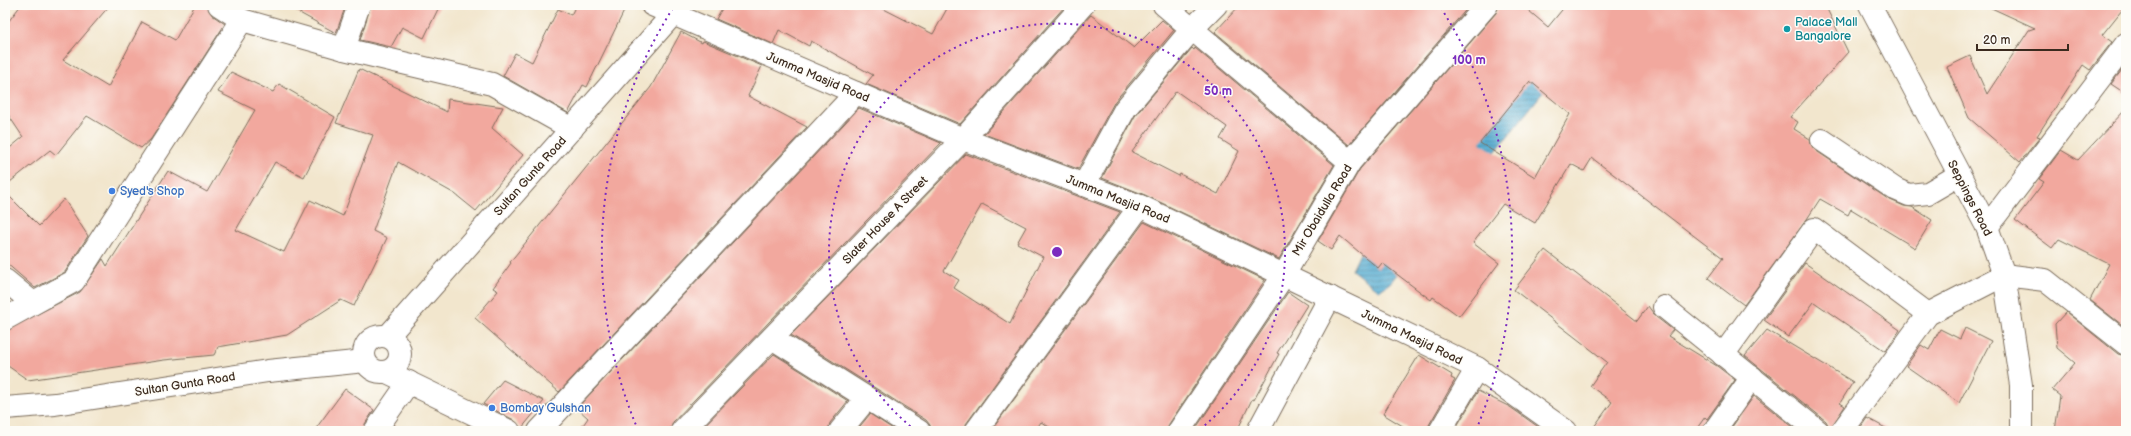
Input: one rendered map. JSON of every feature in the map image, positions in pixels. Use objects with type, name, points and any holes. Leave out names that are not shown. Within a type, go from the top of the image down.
[{"type":"street","points":[[219,5],[242,20],[344,48],[492,84],[572,129]]},
{"type":"street","points":[[344,48],[360,5]]},
{"type":"street","name":"Jumma Masjid Road","points":[[652,5],[677,10],[856,93],[963,139],[1140,206],[1477,368],[1566,431]]},
{"type":"street","name":"Slater House A Street","points":[[682,431],[963,139],[1083,5]]},
{"type":"street","points":[[1164,5],[1350,162]]},
{"type":"street","points":[[1084,185],[1125,109],[1192,30],[1216,5]]},
{"type":"street","name":"Mir Obaidulla Road","points":[[1179,431],[1284,275],[1350,162],[1488,5]]},
{"type":"street","name":"Seppings Road","points":[[1870,5],[1987,227],[2004,274],[2021,385],[2021,431]]},
{"type":"street","name":"Sultan Gunta Road","points":[[388,336],[677,10]]},
{"type":"street","points":[[5,319],[74,282],[242,20]]},
{"type":"street","points":[[1987,227],[2126,44]]},
{"type":"street","points":[[539,431],[856,93]]},
{"type":"street","points":[[1822,140],[1895,188],[1909,195],[1928,193],[1959,175]]},
{"type":"street","points":[[976,431],[1140,206]]},
{"type":"street","points":[[1723,354],[1814,229],[1928,314]]},
{"type":"street","points":[[1842,431],[1928,314],[2004,274],[2045,280],[2126,344]]},
{"type":"street","points":[[5,280],[33,304]]},
{"type":"street","points":[[1258,431],[1330,298]]},
{"type":"street","points":[[1664,307],[1818,431]]},
{"type":"street","points":[[387,372],[397,365],[401,354],[397,343],[388,336],[376,337],[371,340],[364,350],[365,361],[368,366],[376,372],[387,372],[509,431]]},
{"type":"street","points":[[772,338],[919,431]]},
{"type":"street","name":"Sultan Gunta Road","points":[[5,408],[55,404],[268,371],[365,361]]},
{"type":"street","points":[[1440,431],[1477,368]]},
{"type":"street","points":[[1714,431],[1752,377]]},
{"type":"street","points":[[375,431],[409,382]]},
{"type":"street","points":[[840,431],[867,398]]},
{"type":"water","points":[[1567,5],[1613,5],[1390,283],[1379,291],[1352,270],[1364,245]]},
{"type":"building","points":[[21,5],[110,5],[63,60],[108,87],[142,22],[175,40],[195,5],[207,5],[212,15],[225,24],[151,139],[141,148],[87,116],[56,155],[50,150],[5,186],[5,152],[23,137],[5,110],[5,26]]},
{"type":"building","points":[[285,5],[346,5],[336,33]]},
{"type":"building","points":[[371,5],[440,5],[424,38],[402,27],[391,47],[360,40]]},
{"type":"building","points":[[576,5],[627,5],[587,87],[583,85],[568,113],[503,76],[515,53],[532,62],[558,9],[571,15]]},
{"type":"building","points":[[724,5],[876,5],[933,34],[949,5],[1066,5],[960,124],[866,84],[873,75],[811,41],[809,46],[779,30],[773,44],[716,19]]},
{"type":"building","points":[[1240,5],[1470,5],[1349,145],[1215,32]]},
{"type":"building","points":[[1499,5],[1522,5],[1548,27],[1566,5],[1825,5],[1848,52],[1790,117],[1798,122],[1794,129],[1810,139],[1811,145],[1815,150],[1888,199],[1904,206],[1912,207],[1932,220],[1915,248],[1851,209],[1848,215],[1820,199],[1744,305],[1708,278],[1723,258],[1592,158],[1584,171],[1571,164],[1535,223],[1503,204],[1473,243],[1499,263],[1459,316],[1433,297],[1431,300],[1382,263],[1378,268],[1340,236],[1331,250],[1318,241],[1360,169],[1496,13]],"holes":[[[1530,81],[1570,114],[1535,177],[1480,143]]]},
{"type":"building","points":[[1985,5],[2126,5],[2102,35],[2112,42],[2090,70],[2083,65],[2037,136],[2040,137],[2020,162],[1969,118],[1947,67],[1970,56],[1987,94],[2029,30],[2035,28]]},
{"type":"building","points":[[1091,15],[1134,48],[1162,20],[1174,30],[1115,101],[1078,169],[984,134]]},
{"type":"building","points":[[681,32],[702,43],[703,41],[762,66],[748,96],[807,127],[559,392],[475,318],[498,291],[493,288],[511,263],[510,262],[651,87]]},
{"type":"building","points":[[1192,48],[1194,50],[1195,48],[1334,165],[1279,259],[1145,195],[1102,178],[1135,116]],"holes":[[[1176,91],[1227,127],[1220,139],[1239,151],[1218,194],[1180,174],[1179,176],[1132,152]]]},
{"type":"building","points":[[2126,65],[2126,94],[2111,84]]},
{"type":"building","points":[[359,69],[447,112],[448,99],[503,107],[492,128],[523,155],[476,211],[455,194],[398,162],[373,231],[387,238],[354,306],[341,300],[287,335],[218,347],[214,355],[164,360],[28,380],[5,364],[5,331],[80,292],[103,259],[107,266],[168,171],[207,192],[255,110],[218,92],[231,72],[273,92],[279,84],[335,117],[304,177],[275,162],[236,230],[284,252],[310,200],[343,216],[373,135],[336,123]]},
{"type":"building","points":[[859,108],[941,143],[673,422],[670,431],[579,431],[588,418],[577,408]]},
{"type":"building","points":[[2126,109],[2126,328],[2090,300],[2109,264],[2059,239],[2052,248],[2015,220],[2044,182],[2039,179],[2061,150],[2078,160]]},
{"type":"building","points":[[966,154],[1120,212],[966,424],[964,431],[931,431],[930,425],[926,420],[791,335]],"holes":[[[982,204],[1026,227],[1017,243],[1043,257],[1010,324],[954,288],[959,280],[944,271]]]},
{"type":"building","points":[[5,192],[39,226],[64,199],[88,236],[65,272],[35,288],[5,262]]},
{"type":"building","points":[[1144,222],[1265,280],[1169,424],[1167,431],[1056,431],[1041,422],[1035,431],[991,431]]},
{"type":"building","points":[[1545,250],[1637,321],[1648,306],[1656,317],[1673,330],[1668,336],[1717,366],[1735,380],[1707,419],[1705,417],[1695,431],[1591,431],[1612,402],[1590,386],[1607,362],[1514,290]]},
{"type":"building","points":[[1805,263],[1900,330],[1885,351],[1814,302],[1788,337],[1764,320]]},
{"type":"building","points":[[1288,292],[1307,305],[1277,353],[1279,354],[1254,400],[1252,399],[1237,431],[1194,431]]},
{"type":"building","points":[[2066,312],[2118,354],[2126,356],[2126,431],[2055,431],[2060,396],[2052,390],[2075,363],[2057,348],[2055,324]]},
{"type":"building","points":[[1965,328],[1991,341],[1959,403],[1906,366],[1921,345],[1929,350],[1940,329],[1960,339]]},
{"type":"building","points":[[1767,330],[1853,382],[1840,403],[1845,406],[1830,429],[1826,421],[1745,356]]},
{"type":"building","points":[[774,354],[848,401],[830,423],[828,431],[699,431]]},
{"type":"building","points":[[1419,355],[1452,375],[1451,378],[1455,380],[1429,425],[1428,431],[1411,431],[1383,414]]},
{"type":"building","points":[[503,380],[544,401],[521,429],[514,420],[483,404]]},
{"type":"building","points":[[345,389],[374,410],[365,424],[363,431],[314,431]]},
{"type":"building","points":[[1478,391],[1510,407],[1544,431],[1454,431]]},
{"type":"building","points":[[1754,396],[1798,431],[1729,431]]},
{"type":"building","points":[[870,414],[896,431],[856,431]]},
{"type":"building","points":[[1867,418],[1891,431],[1858,431]]},
{"type":"building","points":[[394,425],[403,431],[390,431]]},
{"type":"building","points":[[467,425],[480,431],[462,431]]},
{"type":"place","name":"Palace Mall Bangalore","points":[[1787,29]]},
{"type":"place","name":"Syed's Shop","points":[[112,191]]},
{"type":"place","name":"Bombay Gulshan","points":[[492,408]]}]
